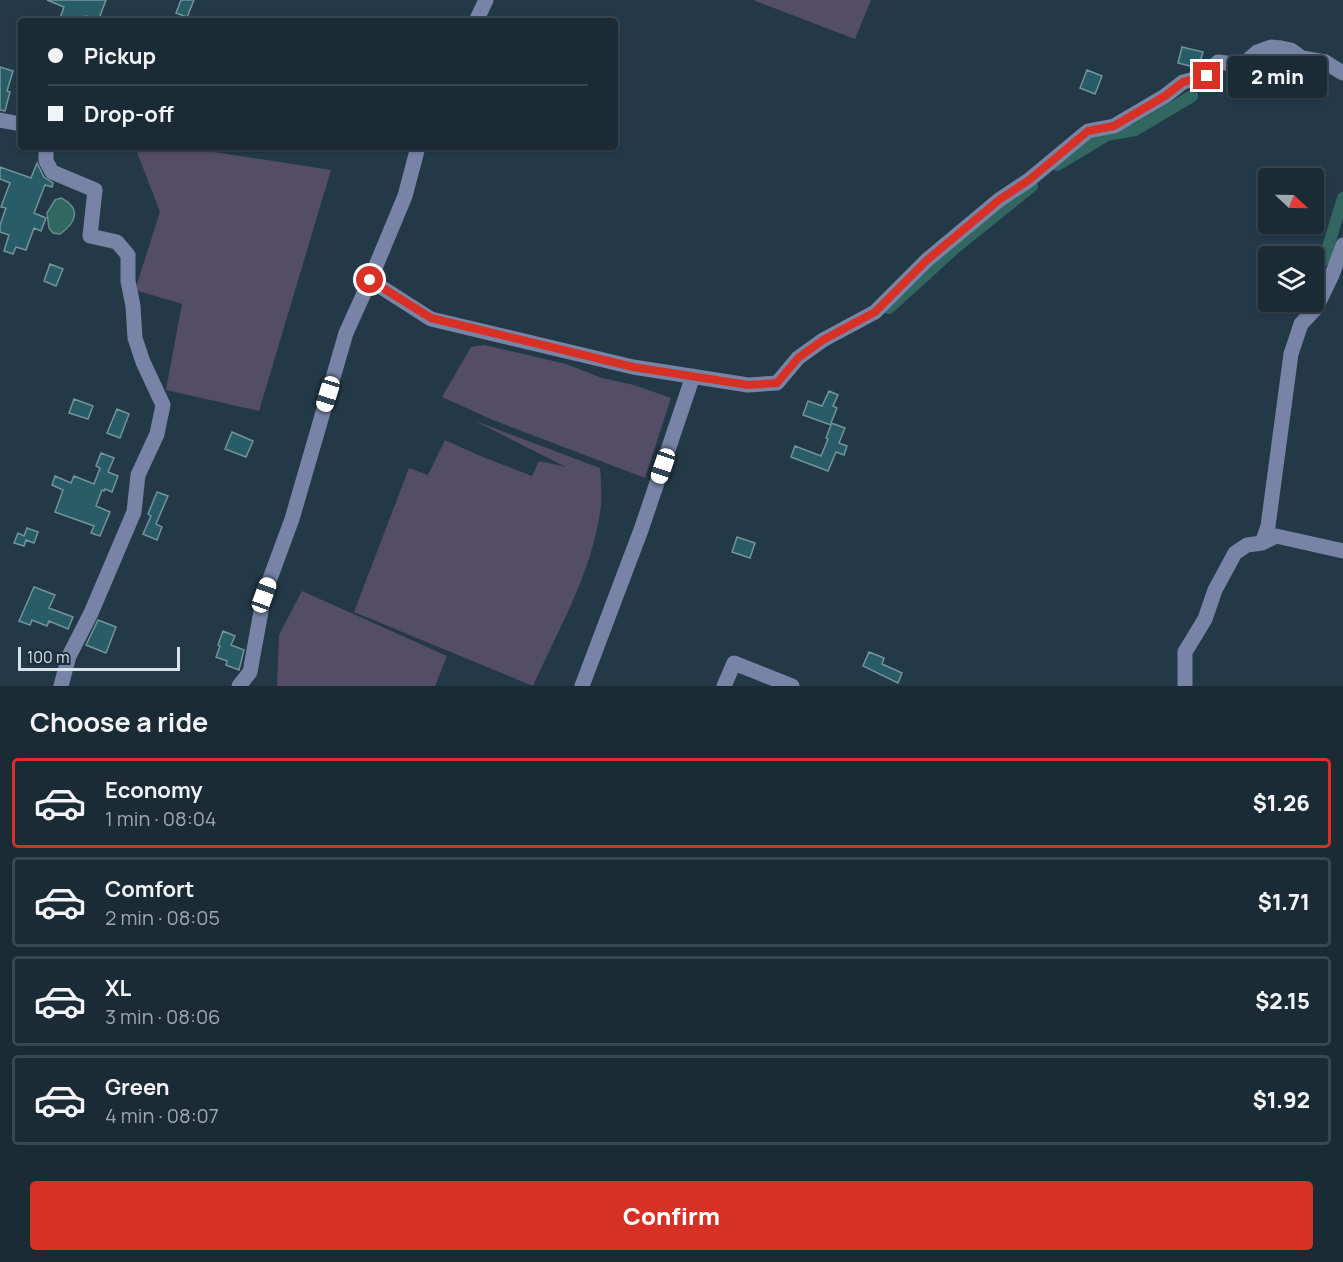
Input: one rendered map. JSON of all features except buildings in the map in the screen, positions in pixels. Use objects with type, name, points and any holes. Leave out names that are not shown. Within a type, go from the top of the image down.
[{"type":"street","points":[[477,18],[486,0]]},
{"type":"street","points":[[370,280],[431,318],[633,367],[748,385],[777,383],[798,358],[823,340],[875,312],[927,260],[999,200],[1029,180],[1088,131],[1114,126],[1165,96],[1183,82],[1207,76],[1218,62],[1234,64],[1247,61],[1257,52],[1271,47],[1291,50],[1302,58],[1325,62],[1343,73]]},
{"type":"street","points":[[0,120],[18,123]]},
{"type":"street","points":[[46,150],[46,161],[52,172],[95,190],[90,236],[117,242],[128,255],[128,281],[134,306],[135,338],[143,362],[164,405],[157,434],[138,475],[134,512],[91,613],[69,656],[61,686]]},
{"type":"street","points":[[239,686],[250,672],[264,595],[292,519],[346,333],[405,196],[417,150]]},
{"type":"street","points":[[1262,543],[1268,526],[1291,354],[1301,324],[1316,308],[1343,245]]},
{"type":"street","points":[[582,686],[641,530],[693,376]]},
{"type":"street","points":[[1185,686],[1185,652],[1205,619],[1215,590],[1235,553],[1247,545],[1262,543],[1276,536],[1343,551]]},
{"type":"street","points":[[724,686],[734,663],[792,686]]},
{"type":"shaded area","points":[[753,0],[871,0],[855,39]]},
{"type":"shaded area","points":[[136,150],[201,150],[331,170],[259,411],[166,390],[182,304],[135,290],[160,212]]},
{"type":"shaded area","points":[[61,198],[72,206],[74,215],[70,225],[60,234],[53,233],[49,228],[47,213],[55,200]]},
{"type":"shaded area","points":[[484,345],[566,364],[602,378],[634,385],[671,398],[645,478],[493,420],[442,397],[471,347]]},
{"type":"shaded area","points":[[475,421],[600,468],[601,505],[591,552],[574,598],[533,686],[354,612],[409,468],[428,475],[445,440],[532,476],[539,461],[566,467]]},
{"type":"shaded area","points":[[302,591],[447,656],[435,686],[277,686],[279,635]]},
{"type":"waterway","points":[[1057,165],[1107,135],[1135,130],[1192,96]]},
{"type":"waterway","points":[[889,308],[956,247],[1032,186]]},
{"type":"waterway","points":[[1324,260],[1343,198]]},
{"type":"route","points":[[370,280],[431,318],[633,367],[748,385],[777,383],[798,358],[823,340],[875,312],[927,260],[959,236],[999,200],[1029,180],[1088,131],[1114,126],[1165,96],[1183,82],[1207,76]]}]
